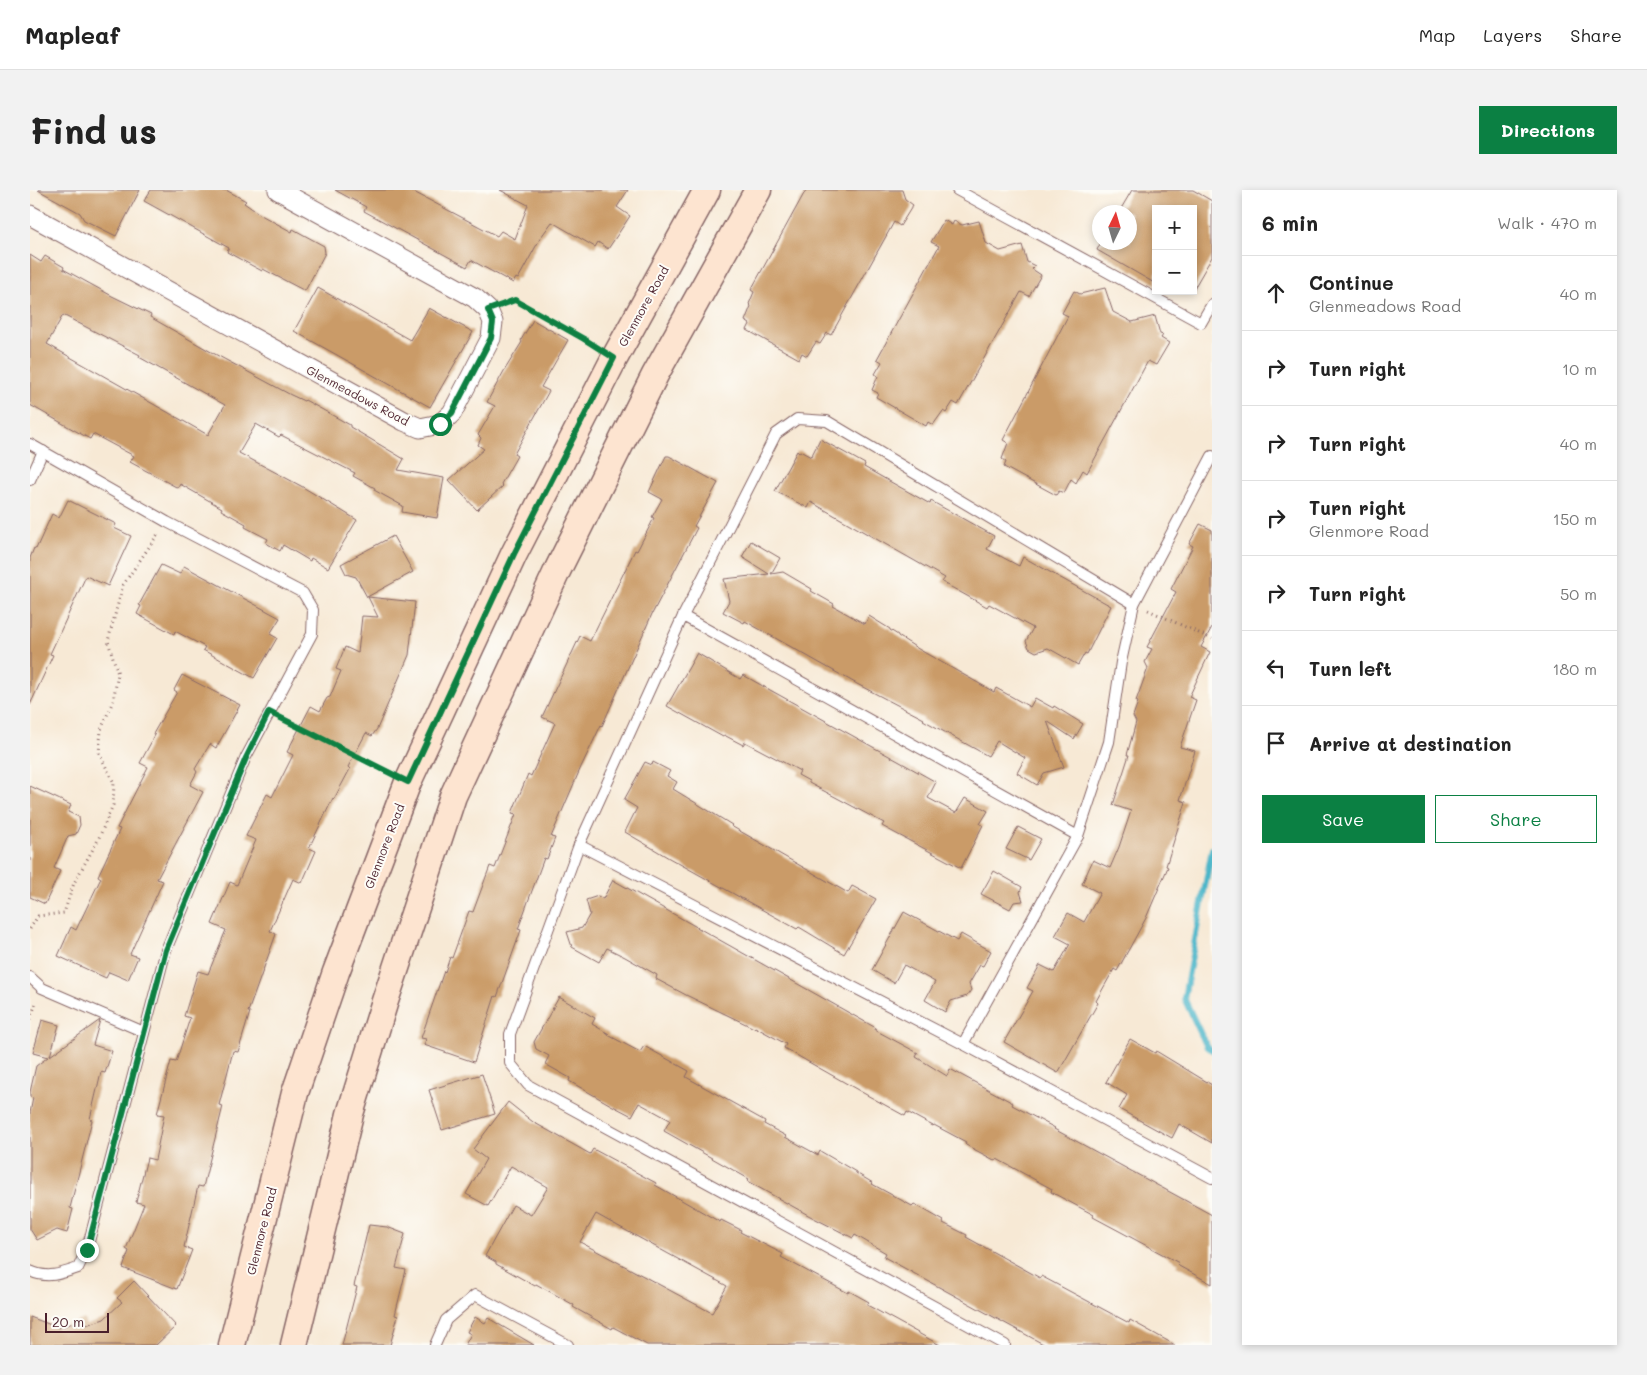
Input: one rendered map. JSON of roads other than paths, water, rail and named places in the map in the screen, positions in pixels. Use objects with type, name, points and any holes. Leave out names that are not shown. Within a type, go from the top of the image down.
[{"type":"main road","name":"Glenmore Road","points":[[232,1345],[295,1093],[336,972],[408,782],[514,554],[614,358],[708,190]]},
{"type":"main road","points":[[294,1345],[350,1114],[452,796],[558,569],[655,375],[758,190]]},
{"type":"street","name":"Glenmeadows Road","points":[[30,216],[404,421],[420,428],[440,424],[452,413],[491,338],[493,322],[488,310],[475,298],[278,190]]},
{"type":"lane","points":[[957,190],[1201,323],[1212,304]]},
{"type":"lane","points":[[1005,1345],[528,1085],[510,1063],[510,1034],[579,844],[683,616],[776,434],[797,418],[827,421],[1134,604]]},
{"type":"lane","points":[[30,444],[167,522],[303,593],[312,610],[312,634],[246,758],[166,950],[87,1250],[78,1268],[56,1275],[40,1276],[30,1271]]},
{"type":"lane","points":[[30,480],[43,451]]},
{"type":"lane","points":[[963,1044],[1078,836],[1109,742],[1120,662],[1134,604],[1212,456]]},
{"type":"lane","points":[[683,616],[1078,836]]},
{"type":"lane","points":[[579,844],[963,1044],[1212,1178]]},
{"type":"lane","points":[[30,977],[42,988],[144,1032]]},
{"type":"lane","points":[[435,1345],[446,1320],[475,1295],[568,1345]]},
{"type":"waterway","points":[[1212,849],[1184,998],[1207,1047],[1212,1050]]}]
